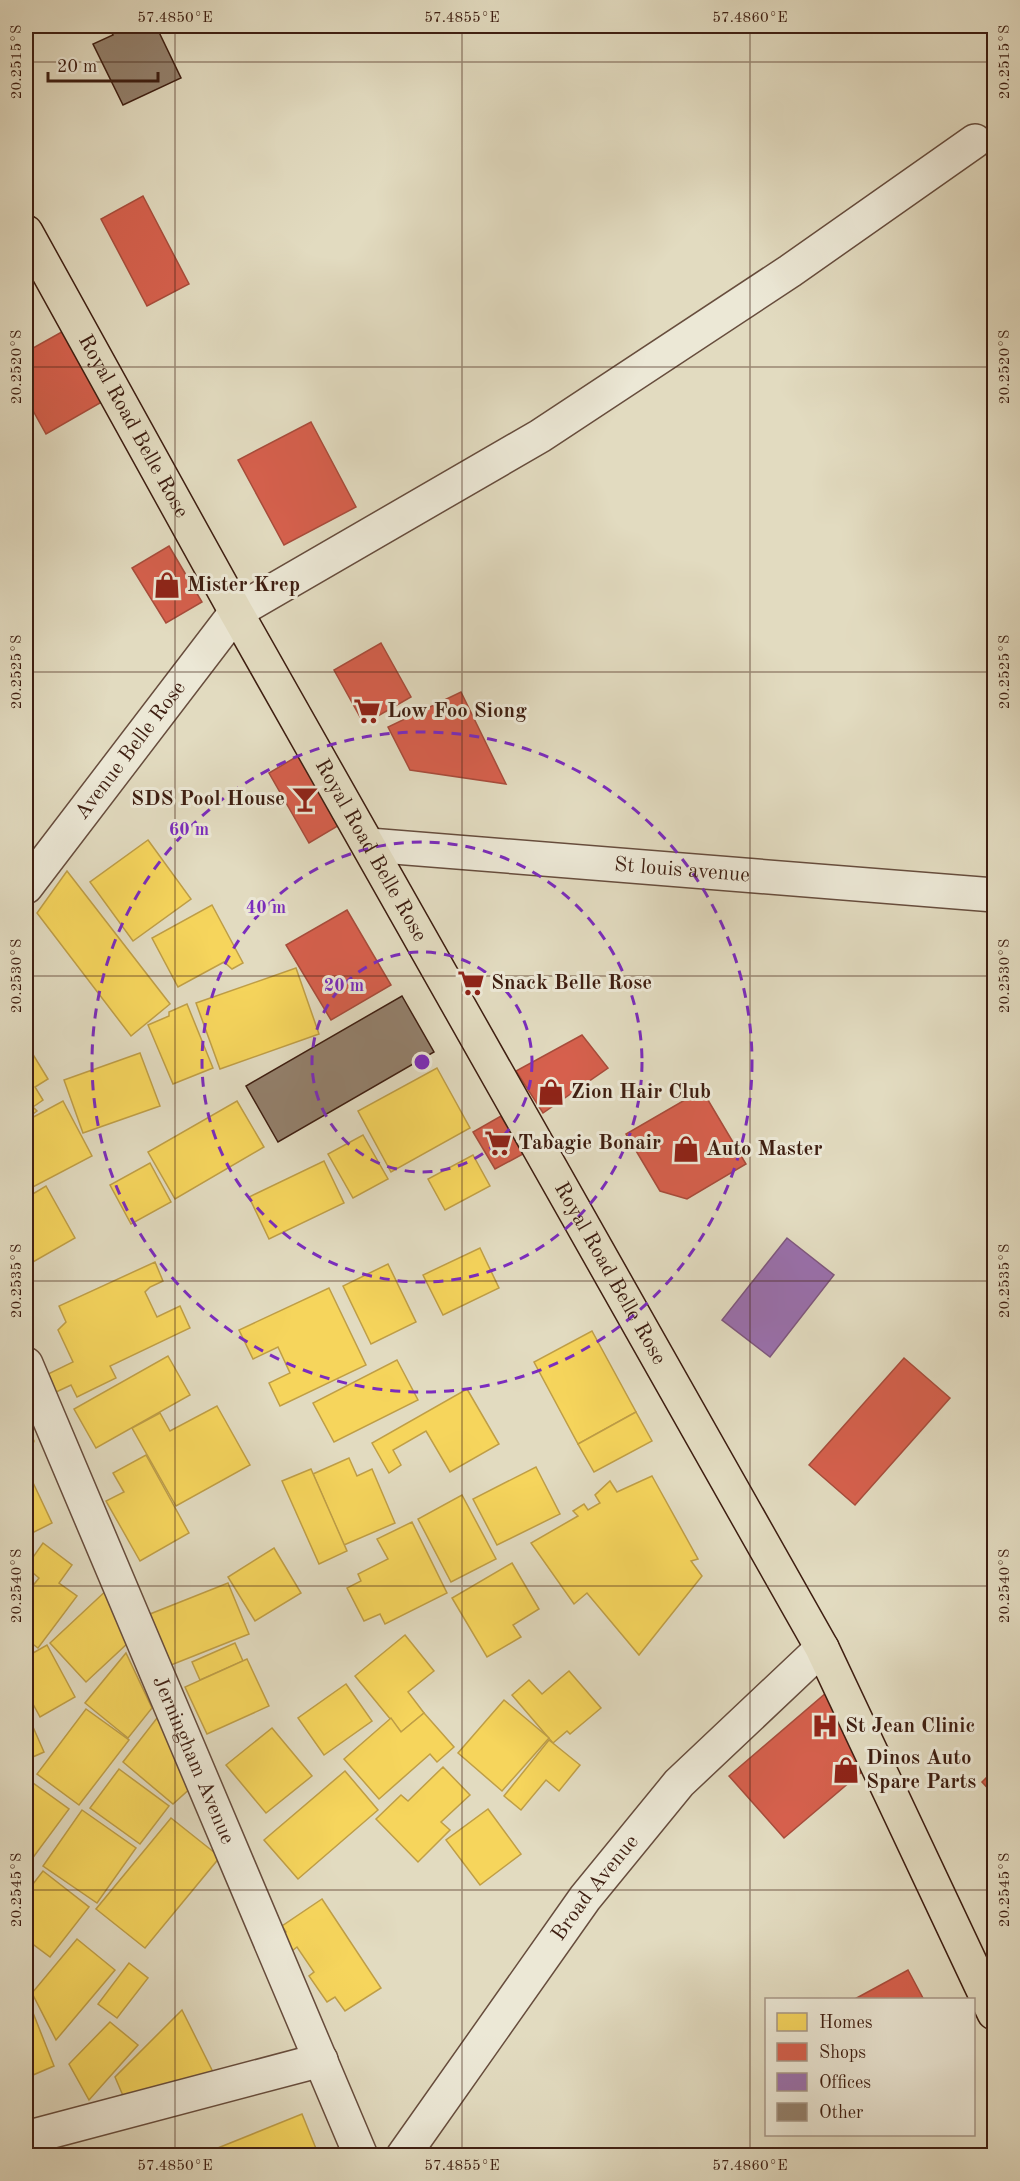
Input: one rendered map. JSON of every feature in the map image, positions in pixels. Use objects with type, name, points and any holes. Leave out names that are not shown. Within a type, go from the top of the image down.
[{"type":"main road","name":"Royal Road Belle Rose","points":[[26,232],[236,612],[822,1648],[994,2013]]},
{"type":"street","points":[[236,612],[540,436],[790,271],[975,141]]},
{"type":"street","name":"Avenue Belle Rose","points":[[26,887],[236,612]]},
{"type":"street","name":"St louis avenue","points":[[369,845],[994,895]]},
{"type":"street","name":"Jerningham Avenue","points":[[26,1364],[362,2156]]},
{"type":"street","name":"Broad Avenue","points":[[402,2156],[585,1898],[679,1783],[822,1648]]},
{"type":"street","points":[[26,2138],[321,2060]]},
{"type":"building: Homes","points":[[148,840],[191,899],[133,941],[90,882]]},
{"type":"building: Homes","points":[[67,871],[170,1004],[131,1036],[37,913]]},
{"type":"building: Homes","points":[[212,905],[243,963],[232,969],[224,962],[178,987],[152,938]]},
{"type":"building: Homes","points":[[296,968],[319,1034],[220,1069],[196,1003]]},
{"type":"building: Homes","points":[[187,1004],[213,1068],[173,1084],[148,1025],[169,1016],[169,1012]]},
{"type":"building: Homes","points":[[26,1043],[48,1079],[35,1087],[43,1100],[33,1107],[37,1111],[26,1119]]},
{"type":"building: Homes","points":[[140,1053],[160,1106],[83,1133],[64,1080]]},
{"type":"building: Homes","points":[[437,1068],[470,1128],[391,1172],[358,1111]]},
{"type":"building: Homes","points":[[63,1101],[92,1156],[31,1188],[26,1178],[26,1144],[33,1141],[26,1121]]},
{"type":"building: Homes","points":[[237,1101],[264,1147],[175,1199],[148,1152]]},
{"type":"building: Homes","points":[[363,1135],[388,1179],[353,1198],[328,1154]]},
{"type":"building: Homes","points":[[473,1155],[490,1186],[445,1210],[428,1179]]},
{"type":"building: Homes","points":[[324,1161],[344,1203],[269,1239],[249,1197]]},
{"type":"building: Homes","points":[[150,1163],[171,1202],[131,1224],[110,1185]]},
{"type":"building: Homes","points":[[46,1186],[75,1238],[26,1266],[26,1198]]},
{"type":"building: Homes","points":[[480,1248],[499,1288],[443,1315],[423,1275]]},
{"type":"building: Homes","points":[[155,1262],[163,1281],[145,1292],[157,1317],[180,1306],[190,1328],[110,1366],[116,1378],[77,1397],[71,1385],[54,1393],[46,1375],[73,1362],[58,1330],[66,1322],[59,1306]]},
{"type":"building: Homes","points":[[388,1264],[416,1322],[371,1344],[343,1286]]},
{"type":"building: Homes","points":[[329,1288],[366,1365],[280,1406],[269,1383],[290,1373],[278,1347],[253,1359],[239,1330]]},
{"type":"building: Homes","points":[[592,1331],[636,1412],[578,1444],[534,1362]]},
{"type":"building: Homes","points":[[168,1356],[190,1395],[96,1448],[74,1409]]},
{"type":"building: Homes","points":[[397,1360],[418,1400],[334,1442],[313,1403]]},
{"type":"building: Homes","points":[[467,1389],[499,1444],[450,1472],[426,1431],[393,1450],[401,1465],[389,1473],[372,1443]]},
{"type":"building: Homes","points":[[217,1406],[250,1465],[176,1506],[132,1428],[160,1413],[170,1431]]},
{"type":"building: Homes","points":[[636,1412],[652,1441],[594,1472],[578,1444]]},
{"type":"building: Homes","points":[[26,1422],[34,1441],[26,1463]]},
{"type":"building: Homes","points":[[146,1455],[189,1533],[140,1561],[106,1501],[124,1492],[113,1473]]},
{"type":"building: Homes","points":[[349,1458],[357,1476],[372,1469],[395,1523],[344,1545],[313,1474]]},
{"type":"building: Homes","points":[[536,1467],[560,1514],[497,1545],[473,1499]]},
{"type":"building: Homes","points":[[311,1469],[347,1551],[319,1564],[282,1481]]},
{"type":"building: Homes","points":[[28,1472],[52,1523],[26,1536],[26,1473]]},
{"type":"building: Homes","points":[[652,1476],[698,1559],[691,1561],[702,1576],[639,1655],[587,1593],[574,1604],[531,1543],[578,1516],[573,1511],[584,1504],[588,1510],[600,1503],[595,1495],[610,1481],[617,1492]]},
{"type":"building: Homes","points":[[462,1495],[496,1559],[451,1582],[418,1519]]},
{"type":"building: Homes","points":[[412,1522],[447,1593],[385,1624],[380,1614],[364,1621],[347,1588],[361,1581],[358,1574],[388,1559],[377,1539]]},
{"type":"building: Homes","points":[[43,1543],[72,1565],[59,1583],[77,1596],[38,1648],[26,1639],[26,1592],[39,1578],[26,1567]]},
{"type":"building: Homes","points":[[274,1548],[301,1593],[255,1621],[228,1577]]},
{"type":"building: Homes","points":[[512,1563],[539,1609],[513,1625],[521,1637],[487,1657],[452,1598]]},
{"type":"building: Homes","points":[[228,1583],[249,1634],[171,1665],[150,1614]]},
{"type":"building: Homes","points":[[110,1587],[129,1642],[86,1682],[50,1643]]},
{"type":"building: Homes","points":[[405,1635],[434,1671],[408,1692],[424,1713],[401,1732],[355,1676]]},
{"type":"building: Homes","points":[[235,1643],[243,1661],[200,1680],[192,1662]]},
{"type":"building: Homes","points":[[47,1645],[75,1697],[40,1717],[26,1691],[26,1657]]},
{"type":"building: Homes","points":[[126,1653],[152,1708],[128,1738],[85,1703]]},
{"type":"building: Homes","points":[[247,1659],[269,1706],[207,1734],[185,1687]]},
{"type":"building: Homes","points":[[569,1671],[601,1708],[570,1734],[567,1731],[553,1743],[512,1695],[529,1680],[542,1694]]},
{"type":"building: Homes","points":[[346,1684],[372,1721],[324,1755],[298,1718]]},
{"type":"building: Homes","points":[[504,1700],[549,1738],[502,1791],[458,1753]]},
{"type":"building: Homes","points":[[86,1709],[129,1740],[79,1805],[37,1774]]},
{"type":"building: Homes","points":[[26,1711],[44,1752],[26,1760]]},
{"type":"building: Homes","points":[[424,1713],[454,1747],[437,1762],[430,1754],[379,1799],[344,1759],[391,1718],[401,1732]]},
{"type":"building: Homes","points":[[157,1718],[194,1785],[173,1804],[123,1762]]},
{"type":"building: Homes","points":[[272,1728],[312,1776],[266,1813],[226,1765]]},
{"type":"building: Homes","points":[[549,1740],[580,1765],[559,1791],[546,1780],[521,1810],[504,1796]]},
{"type":"building: Homes","points":[[443,1767],[470,1795],[441,1822],[450,1830],[418,1862],[376,1819],[401,1795],[408,1801]]},
{"type":"building: Homes","points":[[119,1769],[169,1806],[140,1844],[90,1808]]},
{"type":"building: Homes","points":[[345,1771],[378,1810],[298,1879],[264,1840]]},
{"type":"building: Homes","points":[[26,1778],[69,1809],[26,1867]]},
{"type":"building: Homes","points":[[488,1809],[521,1854],[480,1885],[446,1840]]},
{"type":"building: Homes","points":[[82,1810],[136,1848],[97,1903],[43,1866]]},
{"type":"building: Homes","points":[[171,1818],[220,1857],[145,1948],[96,1909]]},
{"type":"building: Homes","points":[[43,1871],[89,1907],[50,1957],[26,1939],[26,1893]]},
{"type":"building: Homes","points":[[322,1899],[381,1988],[345,2011],[335,1997],[327,2002],[309,1976],[314,1972],[297,1947],[292,1951],[283,1936],[286,1932],[282,1926]]},
{"type":"building: Homes","points":[[77,1939],[115,1970],[56,2040],[32,1993]]},
{"type":"building: Homes","points":[[129,1963],[148,1978],[117,2018],[98,2004]]},
{"type":"building: Homes","points":[[26,1995],[54,2066],[26,2078]]},
{"type":"building: Homes","points":[[182,2010],[215,2076],[127,2105],[115,2077]]},
{"type":"building: Homes","points":[[110,2022],[138,2045],[89,2100],[69,2064]]},
{"type":"building: Homes","points":[[302,2114],[319,2156],[210,2156],[208,2152]]},
{"type":"building: Shops","points":[[143,196],[189,284],[147,306],[101,219]]},
{"type":"building: Shops","points":[[67,329],[107,399],[46,434],[26,398],[26,352]]},
{"type":"building: Shops","points":[[311,422],[356,507],[284,545],[238,460]]},
{"type":"building: Shops","name":"Mister Krep","points":[[169,546],[202,602],[166,623],[132,568]]},
{"type":"building: Shops","points":[[381,643],[411,697],[364,724],[334,670]]},
{"type":"building: Shops","points":[[461,692],[506,784],[410,770],[388,727]]},
{"type":"building: Shops","name":"SDS Pool House","points":[[301,754],[341,824],[309,843],[269,773]]},
{"type":"building: Shops","points":[[347,910],[391,985],[331,1020],[286,945]]},
{"type":"building: Shops","name":"Zion Hair Club","points":[[582,1035],[608,1068],[543,1113],[516,1071]]},
{"type":"building: Shops","name":"Auto Master","points":[[702,1090],[746,1164],[687,1199],[660,1191],[626,1134]]},
{"type":"building: Shops","name":"Tabagie Bonair","points":[[501,1116],[523,1154],[495,1169],[473,1132]]},
{"type":"building: Shops","points":[[904,1358],[950,1398],[855,1505],[809,1465]]},
{"type":"building: Shops","points":[[826,1693],[864,1770],[784,1838],[729,1776]]},
{"type":"building: Shops","points":[[994,1770],[994,1795],[982,1782]]},
{"type":"building: Shops","points":[[908,1970],[923,1998],[857,1998]]},
{"type":"building: Offices","points":[[787,1238],[834,1275],[770,1357],[722,1320]]},
{"type":"building: Other","points":[[108,26],[156,26],[181,78],[123,105],[93,44],[113,35]]},
{"type":"building: Other","points":[[402,996],[434,1052],[278,1142],[246,1086]]},
{"type":"place","name":"Mister Krep","points":[[167,585]]},
{"type":"place","name":"Low Foo Siong","points":[[367,711]]},
{"type":"place","name":"SDS Pool House","points":[[305,799]]},
{"type":"place","name":"Snack Belle Rose","points":[[471,983]]},
{"type":"place","name":"Zion Hair Club","points":[[551,1092]]},
{"type":"place","name":"Tabagie Bonair","points":[[498,1143]]},
{"type":"place","name":"Auto Master","points":[[686,1149]]},
{"type":"place","name":"St Jean Clinic","points":[[825,1726]]},
{"type":"place","name":"Dinos Auto Spare Parts","points":[[846,1770]]}]
